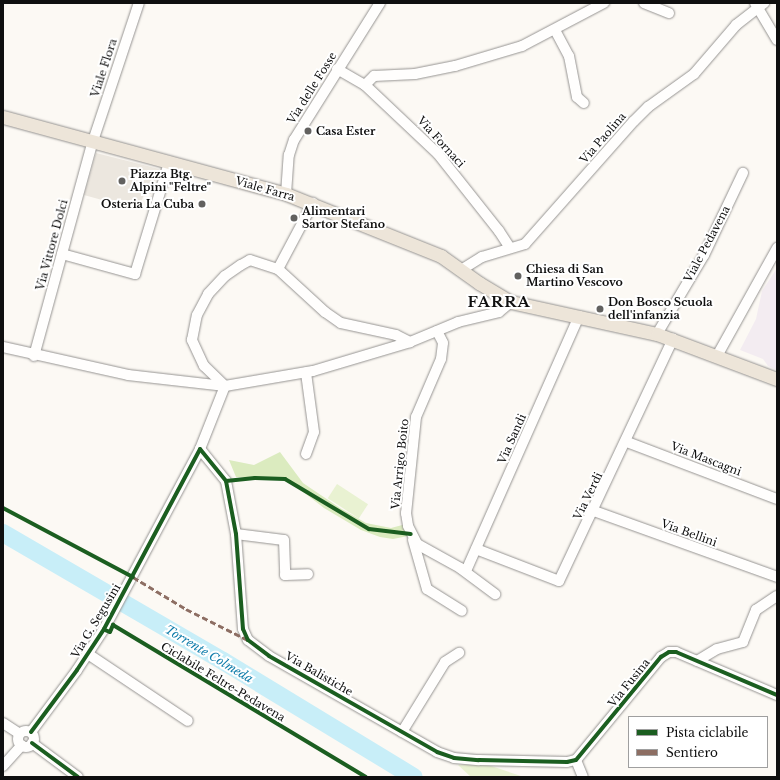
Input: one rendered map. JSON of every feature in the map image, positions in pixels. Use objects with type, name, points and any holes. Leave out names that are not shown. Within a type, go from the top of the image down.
[{"type":"main road","name":"Viale Farra","points":[[3,117],[286,194],[313,203],[441,256],[511,302]]},
{"type":"main road","points":[[511,302],[657,334],[777,379]]},
{"type":"street","name":"Viale Flora","points":[[93,142],[139,3]]},
{"type":"street","name":"Via delle Fosse","points":[[286,194],[289,155],[294,140],[337,69],[380,3]]},
{"type":"street","points":[[365,85],[374,76],[415,74],[454,66],[522,46],[604,3]]},
{"type":"street","points":[[644,3],[669,13]]},
{"type":"street","name":"Via Paolina","points":[[461,270],[482,257],[525,244],[634,121],[648,107],[694,74],[736,25],[759,5],[777,40]]},
{"type":"street","points":[[555,30],[569,56],[577,97],[584,103]]},
{"type":"street","name":"Via Fornaci","points":[[337,69],[365,85],[438,154],[499,231],[510,248]]},
{"type":"street","name":"Via Vittore Dolci","points":[[34,356],[93,142]]},
{"type":"street","points":[[62,254],[135,274],[169,163]]},
{"type":"street","name":"Viale Pedavena","points":[[657,334],[704,255],[744,174]]},
{"type":"street","points":[[278,269],[313,203]]},
{"type":"street","points":[[717,356],[777,248]]},
{"type":"street","points":[[225,386],[204,366],[192,340],[197,315],[208,294],[225,276],[250,260],[278,269],[325,312],[341,323],[396,335],[410,342]]},
{"type":"street","points":[[3,347],[34,356],[128,375],[225,386],[306,373],[410,342],[458,322],[499,312],[511,302]]},
{"type":"street","name":"Via Sandi","points":[[463,570],[476,549],[579,316]]},
{"type":"street","name":"Via Arrigo Boito","points":[[437,331],[443,343],[441,359],[416,417],[406,513],[427,589],[462,611]]},
{"type":"street","name":"Via Verdi","points":[[476,549],[559,581],[627,442],[673,339]]},
{"type":"street","points":[[306,373],[314,432],[306,454]]},
{"type":"street","name":"Via G. Segusini","points":[[31,732],[88,654],[130,583],[200,449],[225,386]]},
{"type":"street","name":"Via Mascagni","points":[[627,442],[777,499]]},
{"type":"street","name":"Via Balistiche","points":[[200,449],[226,481],[236,534],[243,629],[248,640],[269,656],[437,752],[454,758],[567,762],[576,760]]},
{"type":"street","name":"Via Bellini","points":[[594,511],[777,577]]},
{"type":"street","points":[[236,534],[284,540],[285,575],[308,574]]},
{"type":"street","name":"Via Arrigo Boito","points":[[411,534],[417,544],[463,570],[495,594]]},
{"type":"street","points":[[696,660],[717,649],[743,642],[756,610],[777,596]]},
{"type":"street","name":"Via Fusina","points":[[576,760],[583,754],[661,657],[669,652],[676,652],[696,660],[776,697]]},
{"type":"street","points":[[402,732],[445,662],[459,653]]},
{"type":"street","points":[[88,654],[188,721]]},
{"type":"street","points":[[3,723],[20,734]]},
{"type":"street","points":[[25,731],[31,732],[34,738],[32,743],[27,746],[22,745],[18,740],[20,734],[25,731]]},
{"type":"street","points":[[32,743],[78,777]]},
{"type":"street","points":[[3,766],[22,745]]},
{"type":"street","points":[[576,760],[583,777]]},
{"type":"shaded area","name":"Piazza Btg. Alpini \"Feltre\"","points":[[96,153],[159,169],[151,194],[145,192],[138,210],[84,195]]},
{"type":"shaded area","points":[[777,268],[777,370],[768,366],[763,359],[740,350],[756,319],[762,291]]},
{"type":"green space","points":[[280,452],[303,483],[340,508],[366,523],[391,528],[406,524],[408,536],[393,539],[380,537],[361,530],[324,508],[285,478],[236,477],[229,460],[254,465]]},
{"type":"green space","points":[[337,484],[368,504],[359,518],[328,498]]},
{"type":"green space","points":[[482,763],[524,777],[471,777],[458,765]]},
{"type":"waterway","name":"Torrente Colmeda","points":[[3,533],[223,661],[414,777]]},
{"type":"marked path","points":[[133,577],[186,609],[248,640]]},
{"type":"cycle path","points":[[31,732],[77,670],[104,629],[200,449],[226,481],[236,534],[243,629],[248,640],[269,656],[437,752],[454,758],[479,760],[567,762],[576,760],[661,657],[669,652],[676,652],[777,695]]},
{"type":"cycle path","points":[[226,481],[255,478],[285,479],[369,529],[411,534]]},
{"type":"cycle path","points":[[3,508],[133,577]]},
{"type":"cycle path","name":"Ciclabile Feltre-Pedavena","points":[[105,630],[110,632],[113,625],[366,777]]},
{"type":"cycle path","points":[[32,743],[78,777]]},
{"type":"place","name":"Casa Ester","points":[[308,131]]},
{"type":"place","name":"Piazza Btg. Alpini \"Feltre\"","points":[[122,181]]},
{"type":"place","name":"Osteria La Cuba","points":[[202,204]]},
{"type":"place","name":"Alimentari Sartor Stefano","points":[[294,218]]},
{"type":"place","name":"Chiesa di San Martino Vescovo","points":[[518,276]]},
{"type":"place","name":"Don Bosco Scuola dell'infanzia","points":[[600,309]]},
{"type":"district","name":"FARRA","points":[[499,302]]}]
